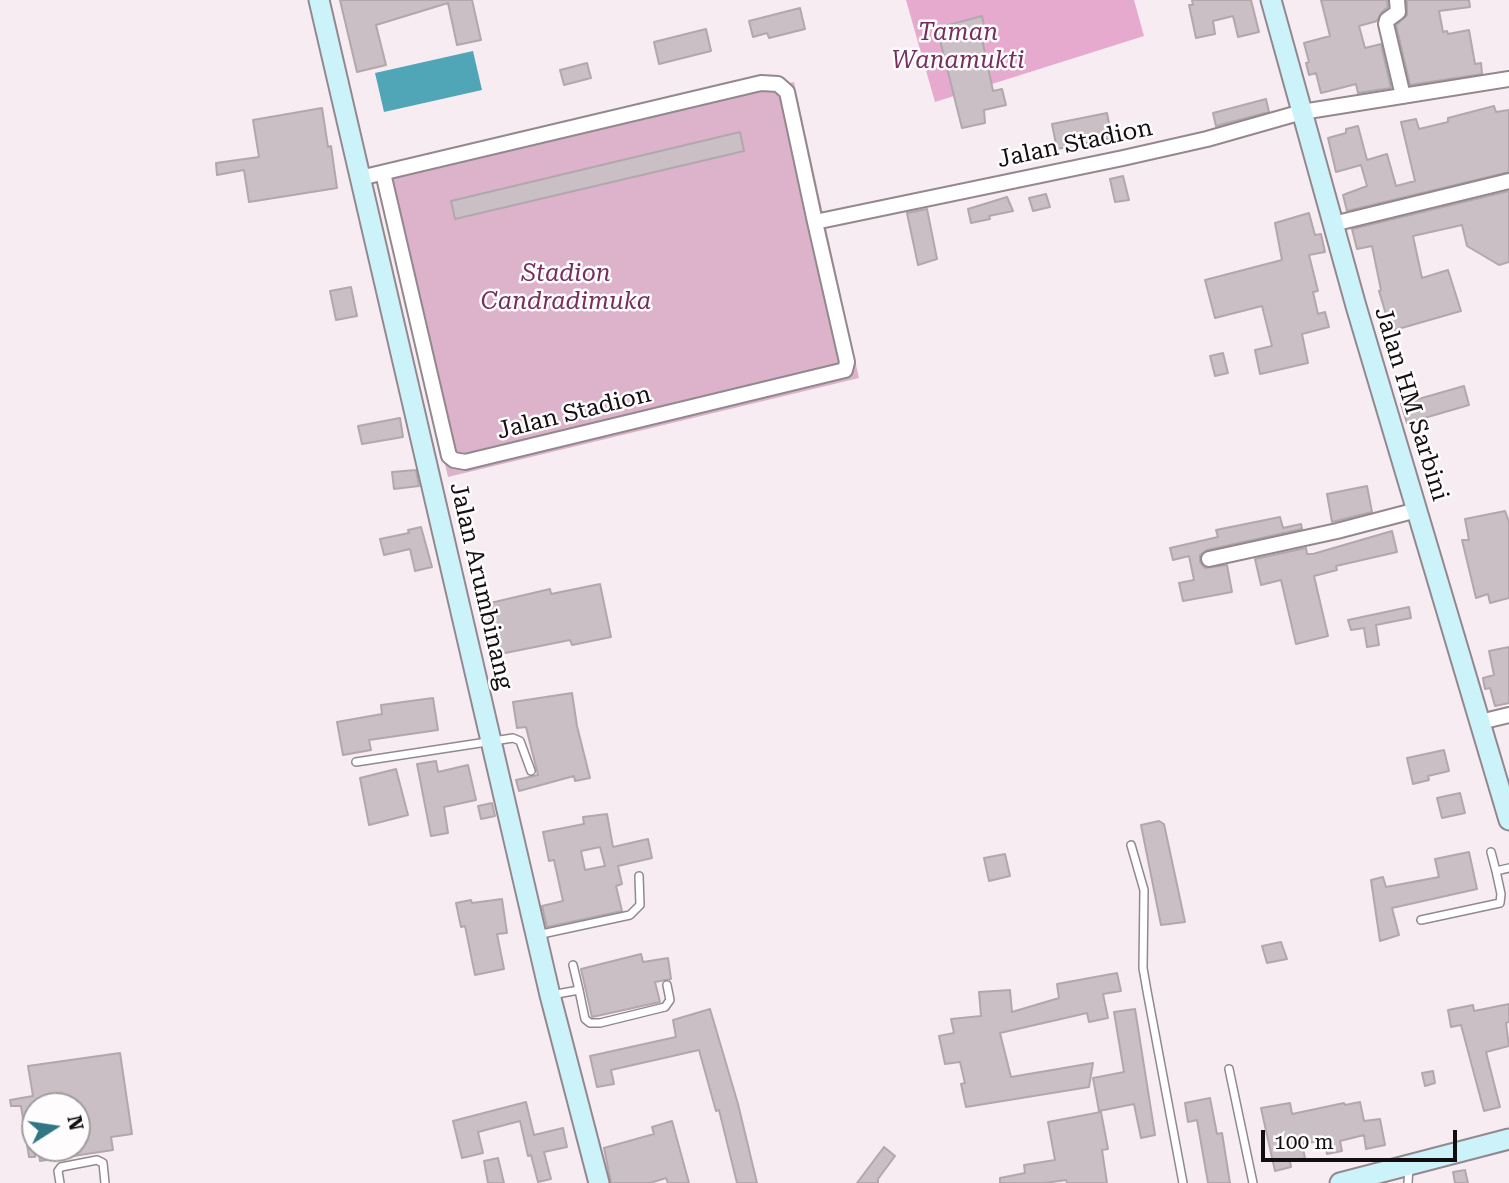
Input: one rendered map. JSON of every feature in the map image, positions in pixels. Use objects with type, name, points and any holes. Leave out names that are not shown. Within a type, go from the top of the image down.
[{"type":"main road","name":"Jalan Arumbinang","points":[[318,0],[550,995],[599,1183]]},
{"type":"main road","name":"Jalan HM Sarbini","points":[[1271,0],[1416,510],[1509,820]]},
{"type":"main road","points":[[1340,1183],[1408,1175],[1509,1139]]},
{"type":"street","points":[[1397,0],[1398,12],[1387,20],[1386,24],[1403,96]]},
{"type":"street","name":"Jalan Stadion","points":[[815,222],[1123,158],[1207,139],[1302,112],[1509,79]]},
{"type":"street","name":"Jalan Stadion","points":[[360,178],[761,83],[778,84],[787,92],[847,362],[845,370],[465,462],[453,460],[449,456],[383,173]]},
{"type":"street","points":[[1333,224],[1509,181]]},
{"type":"street","points":[[1209,559],[1337,531],[1416,510]]},
{"type":"street","points":[[1480,722],[1509,715]]},
{"type":"lane","points":[[356,762],[492,743],[509,738],[520,741],[531,771]]},
{"type":"lane","points":[[1131,845],[1144,890],[1143,958],[1147,991],[1182,1183]]},
{"type":"lane","points":[[1421,920],[1500,903],[1501,894],[1491,852]]},
{"type":"lane","points":[[1496,871],[1509,868]]},
{"type":"lane","points":[[537,935],[630,915],[640,905],[639,876]]},
{"type":"lane","points":[[573,965],[585,1019],[590,1023],[665,1007],[670,1000],[667,985]]},
{"type":"lane","points":[[550,995],[579,990]]},
{"type":"lane","points":[[1229,1069],[1253,1183]]},
{"type":"lane","points":[[60,1183],[58,1171],[61,1167],[97,1160],[103,1163],[105,1183]]},
{"type":"green space","name":"Taman Wanamukti","points":[[906,0],[1134,0],[1144,36],[935,102]]},
{"type":"green space","name":"Stadion Candradimuka","points":[[794,82],[859,378],[448,477],[376,168]]},
{"type":"water","points":[[473,51],[482,90],[384,112],[375,73]]},
{"type":"building","points":[[340,0],[472,0],[481,40],[457,45],[448,3],[376,25],[386,65],[357,72]]},
{"type":"building","points":[[1192,0],[1251,0],[1259,32],[1238,37],[1233,16],[1213,21],[1215,34],[1196,38],[1189,5],[1193,5]]},
{"type":"building","points":[[1321,0],[1387,0],[1388,7],[1377,21],[1359,26],[1365,48],[1381,44],[1391,88],[1358,93],[1356,84],[1321,93],[1316,73],[1309,75],[1304,43],[1330,36]]},
{"type":"building","points":[[1407,0],[1469,0],[1470,7],[1439,11],[1443,32],[1447,31],[1448,34],[1469,30],[1475,64],[1481,63],[1482,74],[1410,85],[1396,25],[1407,15]]},
{"type":"building","points":[[800,8],[805,29],[769,38],[767,33],[753,37],[749,21]]},
{"type":"building","points":[[982,16],[987,38],[982,39],[993,91],[1002,89],[1006,105],[984,110],[985,123],[962,128],[937,28]]},
{"type":"building","points":[[706,29],[711,51],[659,64],[654,42]]},
{"type":"building","points":[[587,63],[591,78],[564,85],[560,70]]},
{"type":"building","points":[[1266,99],[1269,112],[1216,126],[1213,113]]},
{"type":"building","points":[[1494,106],[1496,112],[1509,110],[1509,172],[1347,211],[1343,195],[1367,186],[1361,165],[1336,172],[1328,138],[1358,126],[1367,160],[1387,154],[1396,186],[1415,181],[1401,122],[1416,119],[1419,129]]},
{"type":"building","points":[[322,108],[337,188],[249,202],[244,170],[217,175],[216,163],[259,157],[253,120]]},
{"type":"building","points":[[1107,113],[1112,138],[1057,149],[1052,124]]},
{"type":"building","points":[[740,132],[744,151],[455,219],[451,201]]},
{"type":"building","points":[[1123,176],[1129,200],[1115,202],[1110,179]]},
{"type":"building","points":[[1509,191],[1509,262],[1499,265],[1467,246],[1462,225],[1413,236],[1422,278],[1448,270],[1461,311],[1391,331],[1379,291],[1381,290],[1372,246],[1357,249],[1352,229]]},
{"type":"building","points":[[1046,194],[1050,207],[1033,211],[1029,198]]},
{"type":"building","points":[[1007,197],[1013,211],[971,223],[968,209]]},
{"type":"building","points":[[927,209],[937,259],[918,265],[907,213]]},
{"type":"building","points":[[1309,213],[1315,235],[1321,234],[1325,252],[1309,255],[1318,291],[1313,292],[1318,314],[1325,312],[1329,327],[1302,334],[1308,363],[1260,374],[1255,350],[1272,346],[1262,306],[1215,318],[1205,280],[1282,260],[1275,223]]},
{"type":"building","points":[[351,287],[357,316],[336,320],[330,291]]},
{"type":"building","points":[[1223,353],[1228,373],[1215,376],[1210,356]]},
{"type":"building","points":[[1464,386],[1469,405],[1407,423],[1401,404]]},
{"type":"building","points":[[400,418],[403,437],[362,444],[358,426]]},
{"type":"building","points":[[416,470],[419,486],[394,489],[392,472]]},
{"type":"building","points":[[1367,486],[1372,512],[1332,522],[1327,494]]},
{"type":"building","points":[[1505,511],[1509,522],[1509,598],[1490,603],[1488,594],[1476,598],[1462,540],[1469,540],[1465,519]]},
{"type":"building","points":[[1280,517],[1283,528],[1301,524],[1302,529],[1207,550],[1200,555],[1200,562],[1205,568],[1227,565],[1232,592],[1183,601],[1179,583],[1194,580],[1189,556],[1173,560],[1170,548],[1218,537],[1216,530]]},
{"type":"building","points":[[421,527],[432,567],[415,571],[410,549],[384,555],[380,539],[409,533],[408,530]]},
{"type":"building","points":[[1392,531],[1397,552],[1336,566],[1337,570],[1314,576],[1328,636],[1296,644],[1281,580],[1261,585],[1255,559],[1306,548],[1307,554],[1313,554]]},
{"type":"building","points":[[600,584],[611,637],[572,645],[570,640],[490,656],[486,637],[493,635],[486,604],[550,589],[551,594]]},
{"type":"building","points":[[1409,607],[1411,618],[1376,625],[1379,645],[1367,647],[1364,628],[1351,630],[1348,620]]},
{"type":"building","points":[[1509,647],[1509,703],[1495,706],[1490,688],[1485,689],[1483,678],[1494,675],[1489,651]]},
{"type":"building","points":[[572,693],[590,778],[575,781],[574,776],[519,791],[516,780],[538,775],[526,727],[517,728],[513,702]]},
{"type":"building","points":[[433,698],[438,730],[369,740],[371,750],[343,755],[337,722],[382,714],[381,705]]},
{"type":"building","points":[[1444,750],[1449,771],[1428,776],[1429,780],[1413,784],[1407,758]]},
{"type":"building","points":[[436,761],[438,772],[468,765],[476,800],[444,807],[448,833],[431,836],[417,764]]},
{"type":"building","points":[[396,769],[408,815],[369,825],[360,778]]},
{"type":"building","points":[[1460,793],[1465,813],[1442,818],[1437,798]]},
{"type":"building","points":[[492,803],[495,816],[481,819],[478,806]]},
{"type":"building","points":[[607,814],[613,847],[648,839],[652,858],[618,866],[622,884],[616,886],[622,911],[547,927],[542,906],[563,901],[554,860],[549,861],[543,832],[584,824],[583,817]],"holes":[[[600,847],[605,866],[585,870],[581,851]]]},
{"type":"building","points":[[1159,821],[1164,824],[1185,922],[1161,925],[1141,825]]},
{"type":"building","points":[[1469,852],[1477,889],[1392,908],[1399,935],[1380,941],[1371,880],[1383,877],[1386,887],[1439,877],[1435,859]]},
{"type":"building","points":[[1005,854],[1010,876],[989,881],[984,858]]},
{"type":"building","points":[[502,899],[507,933],[497,934],[504,969],[475,975],[465,926],[461,927],[456,903]]},
{"type":"building","points":[[1281,942],[1287,959],[1267,963],[1262,946]]},
{"type":"building","points":[[641,954],[643,962],[668,958],[671,979],[655,982],[660,1002],[592,1017],[581,969]]},
{"type":"building","points":[[1117,973],[1121,991],[1103,994],[1108,1018],[1089,1022],[1087,1013],[1000,1033],[1011,1077],[1093,1063],[1089,1087],[966,1107],[961,1084],[965,1083],[960,1062],[945,1064],[939,1036],[954,1033],[951,1019],[981,1016],[979,992],[1010,990],[1012,1012],[1059,998],[1057,984]]},
{"type":"building","points":[[1509,1004],[1509,1022],[1506,1023],[1509,1046],[1486,1052],[1500,1107],[1484,1111],[1461,1025],[1451,1027],[1448,1010],[1473,1005],[1474,1011]]},
{"type":"building","points":[[710,1009],[738,1104],[757,1183],[737,1183],[719,1110],[716,1111],[699,1050],[611,1070],[614,1084],[597,1087],[590,1056],[676,1037],[673,1020]]},
{"type":"building","points":[[1135,1009],[1155,1135],[1141,1138],[1134,1104],[1099,1111],[1093,1078],[1124,1072],[1114,1012]]},
{"type":"building","points":[[120,1053],[132,1134],[111,1137],[113,1150],[91,1153],[91,1092],[32,1092],[28,1066]]},
{"type":"building","points":[[1433,1071],[1435,1083],[1425,1086],[1422,1073]]},
{"type":"building","points":[[21,1098],[21,1106],[11,1106],[10,1100]]},
{"type":"building","points":[[1210,1098],[1217,1134],[1222,1133],[1230,1183],[1208,1183],[1197,1120],[1188,1122],[1185,1103]]},
{"type":"building","points":[[526,1102],[534,1135],[563,1128],[567,1147],[544,1152],[551,1179],[538,1182],[531,1155],[528,1156],[520,1121],[478,1132],[483,1153],[462,1158],[453,1121]]},
{"type":"building","points":[[1360,1102],[1364,1121],[1380,1119],[1385,1145],[1366,1149],[1364,1135],[1340,1141],[1342,1151],[1327,1154],[1324,1140],[1302,1144],[1305,1158],[1290,1161],[1291,1167],[1275,1171],[1261,1108],[1290,1103],[1292,1114]]},
{"type":"building","points":[[1101,1112],[1108,1149],[1102,1150],[1107,1183],[1067,1183],[1066,1180],[1000,1183],[1000,1178],[1025,1173],[1024,1165],[1055,1160],[1048,1122]]},
{"type":"building","points":[[672,1121],[689,1183],[668,1183],[666,1178],[650,1183],[611,1183],[604,1148],[654,1134],[652,1127]]},
{"type":"building","points":[[884,1147],[895,1156],[878,1179],[878,1183],[857,1183]]},
{"type":"building","points":[[498,1158],[504,1183],[488,1183],[484,1161]]},
{"type":"building","points":[[1465,1170],[1468,1183],[1455,1183],[1453,1172]]}]
